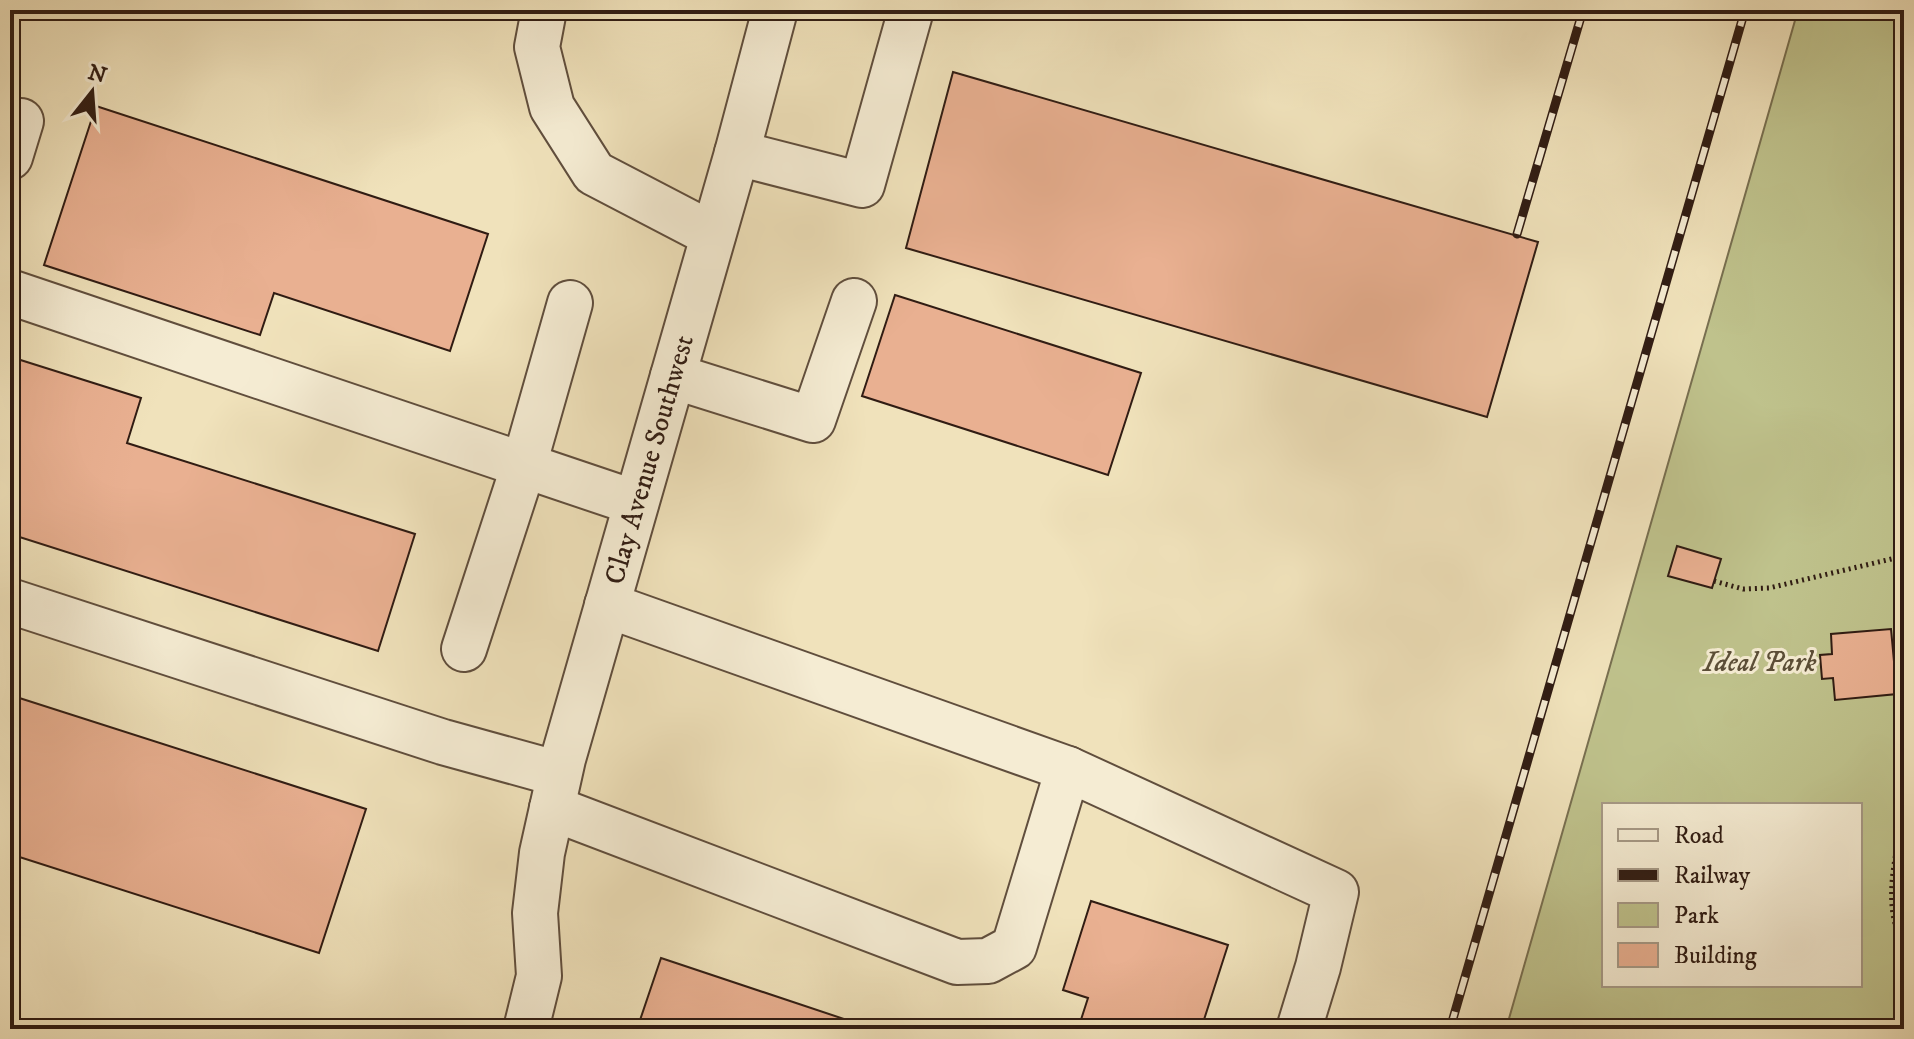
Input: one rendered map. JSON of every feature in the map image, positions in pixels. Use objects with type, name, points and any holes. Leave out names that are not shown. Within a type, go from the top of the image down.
[{"type":"street","points":[[544,10],[537,47],[552,107],[594,173],[713,235]]},
{"type":"street","name":"Clay Avenue Southwest","points":[[526,1029],[539,976],[535,913],[542,853],[556,791],[775,10]]},
{"type":"street","points":[[737,153],[862,185],[911,10]]},
{"type":"street","points":[[10,292],[636,503]]},
{"type":"street","points":[[673,376],[813,420],[854,301]]},
{"type":"street","points":[[464,649],[524,465],[570,303]]},
{"type":"street","points":[[10,601],[443,742],[957,962],[988,961],[1014,947],[1068,769]]},
{"type":"street","points":[[607,605],[1068,769],[1336,892],[1299,1029]]},
{"type":"path","points":[[1714,581],[1743,589],[1769,588],[1904,556]]},
{"type":"path","points":[[1894,660],[1904,659]]},
{"type":"path","points":[[1904,809],[1891,881],[1892,910],[1904,946]]},
{"type":"green space","name":"Ideal Park","points":[[1798,10],[1904,10],[1904,1029],[1506,1029]]},
{"type":"building","points":[[953,72],[1538,242],[1487,417],[906,248]]},
{"type":"building","points":[[96,106],[488,234],[450,351],[274,293],[260,335],[44,265]]},
{"type":"building","points":[[895,295],[1141,373],[1108,475],[862,396]]},
{"type":"building","points":[[11,357],[141,398],[127,443],[415,534],[378,651],[10,534]]},
{"type":"building","points":[[1677,546],[1721,559],[1712,588],[1668,576]]},
{"type":"building","points":[[1891,629],[1897,694],[1835,700],[1833,678],[1822,679],[1820,655],[1832,654],[1831,634]]},
{"type":"building","points":[[10,695],[366,809],[319,953],[10,854]]},
{"type":"building","points":[[1091,901],[1228,945],[1201,1029],[1078,1029],[1088,998],[1063,990]]},
{"type":"building","points":[[661,958],[862,1025],[860,1029],[637,1029]]},
{"type":"railway","points":[[1517,234],[1583,10]]},
{"type":"railway","points":[[1450,1029],[1745,10]]}]
